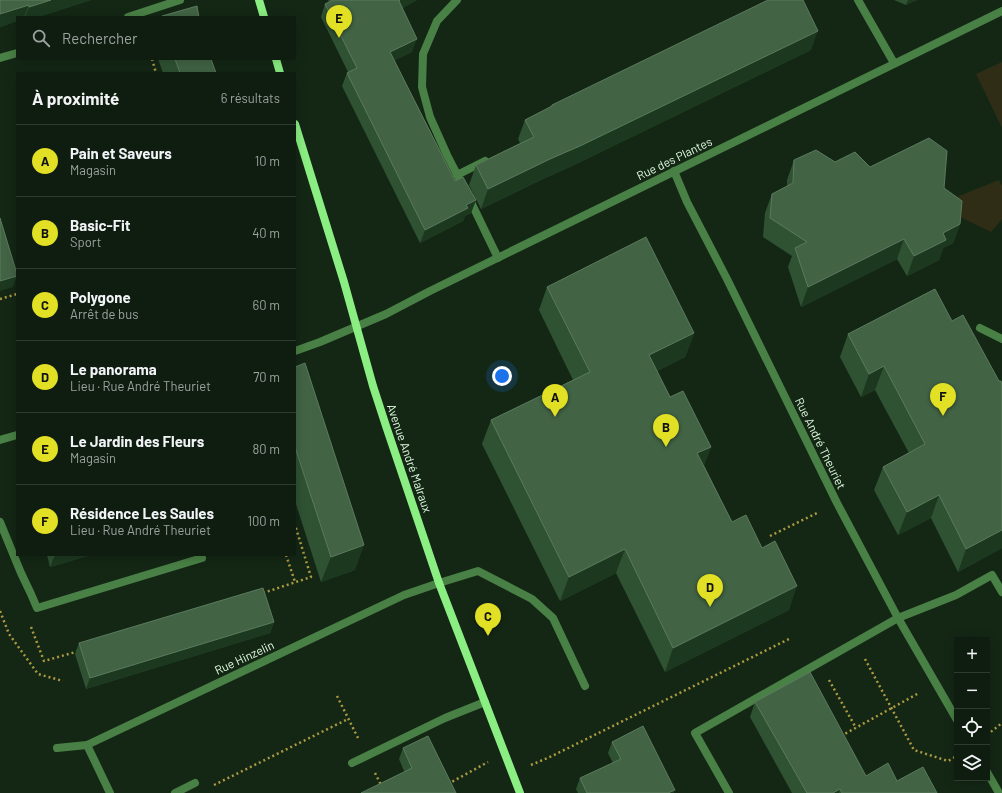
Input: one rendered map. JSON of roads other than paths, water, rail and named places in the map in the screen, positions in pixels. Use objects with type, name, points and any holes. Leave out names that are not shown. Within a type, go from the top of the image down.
[{"type":"main road","points":[[259,0],[264,16]]},
{"type":"main road","points":[[276,60],[280,72]]},
{"type":"main road","name":"Avenue André Malraux","points":[[296,127],[344,282],[373,386],[439,583],[520,793]]},
{"type":"street","points":[[131,16],[180,0]]},
{"type":"street","points":[[457,0],[437,21],[423,54],[422,87],[430,116],[498,258]]},
{"type":"street","points":[[858,0],[894,63]]},
{"type":"street","name":"Rue des Plantes","points":[[296,351],[386,314],[415,298],[1002,11]]},
{"type":"street","points":[[0,58],[16,53]]},
{"type":"street","points":[[457,175],[490,158]]},
{"type":"street","name":"Rue André Theuriet","points":[[674,171],[687,202],[837,503],[898,618],[954,715]]},
{"type":"street","points":[[980,328],[1002,338]]},
{"type":"street","points":[[0,440],[16,435]]},
{"type":"street","points":[[0,522],[37,608],[202,558]]},
{"type":"street","name":"Rue Hinzelin","points":[[57,748],[87,745],[404,595],[478,571],[532,599],[553,618],[585,686]]},
{"type":"street","points":[[729,793],[695,733],[898,618],[956,595],[992,575],[1002,592]]},
{"type":"street","points":[[352,763],[445,718],[485,702]]},
{"type":"street","points":[[87,745],[110,793]]},
{"type":"street","points":[[990,778],[998,793]]},
{"type":"street","points":[[175,793],[195,783]]},
{"type":"place","name":"Le Jardin des Fleurs","points":[[339,38]]},
{"type":"place","name":"Résidence Les Saules","points":[[943,416]]},
{"type":"place","name":"Pain et Saveurs","points":[[555,417]]},
{"type":"place","name":"Basic-Fit","points":[[666,447]]},
{"type":"place","name":"Le panorama","points":[[710,607]]},
{"type":"place","name":"Polygone","points":[[488,636]]}]
